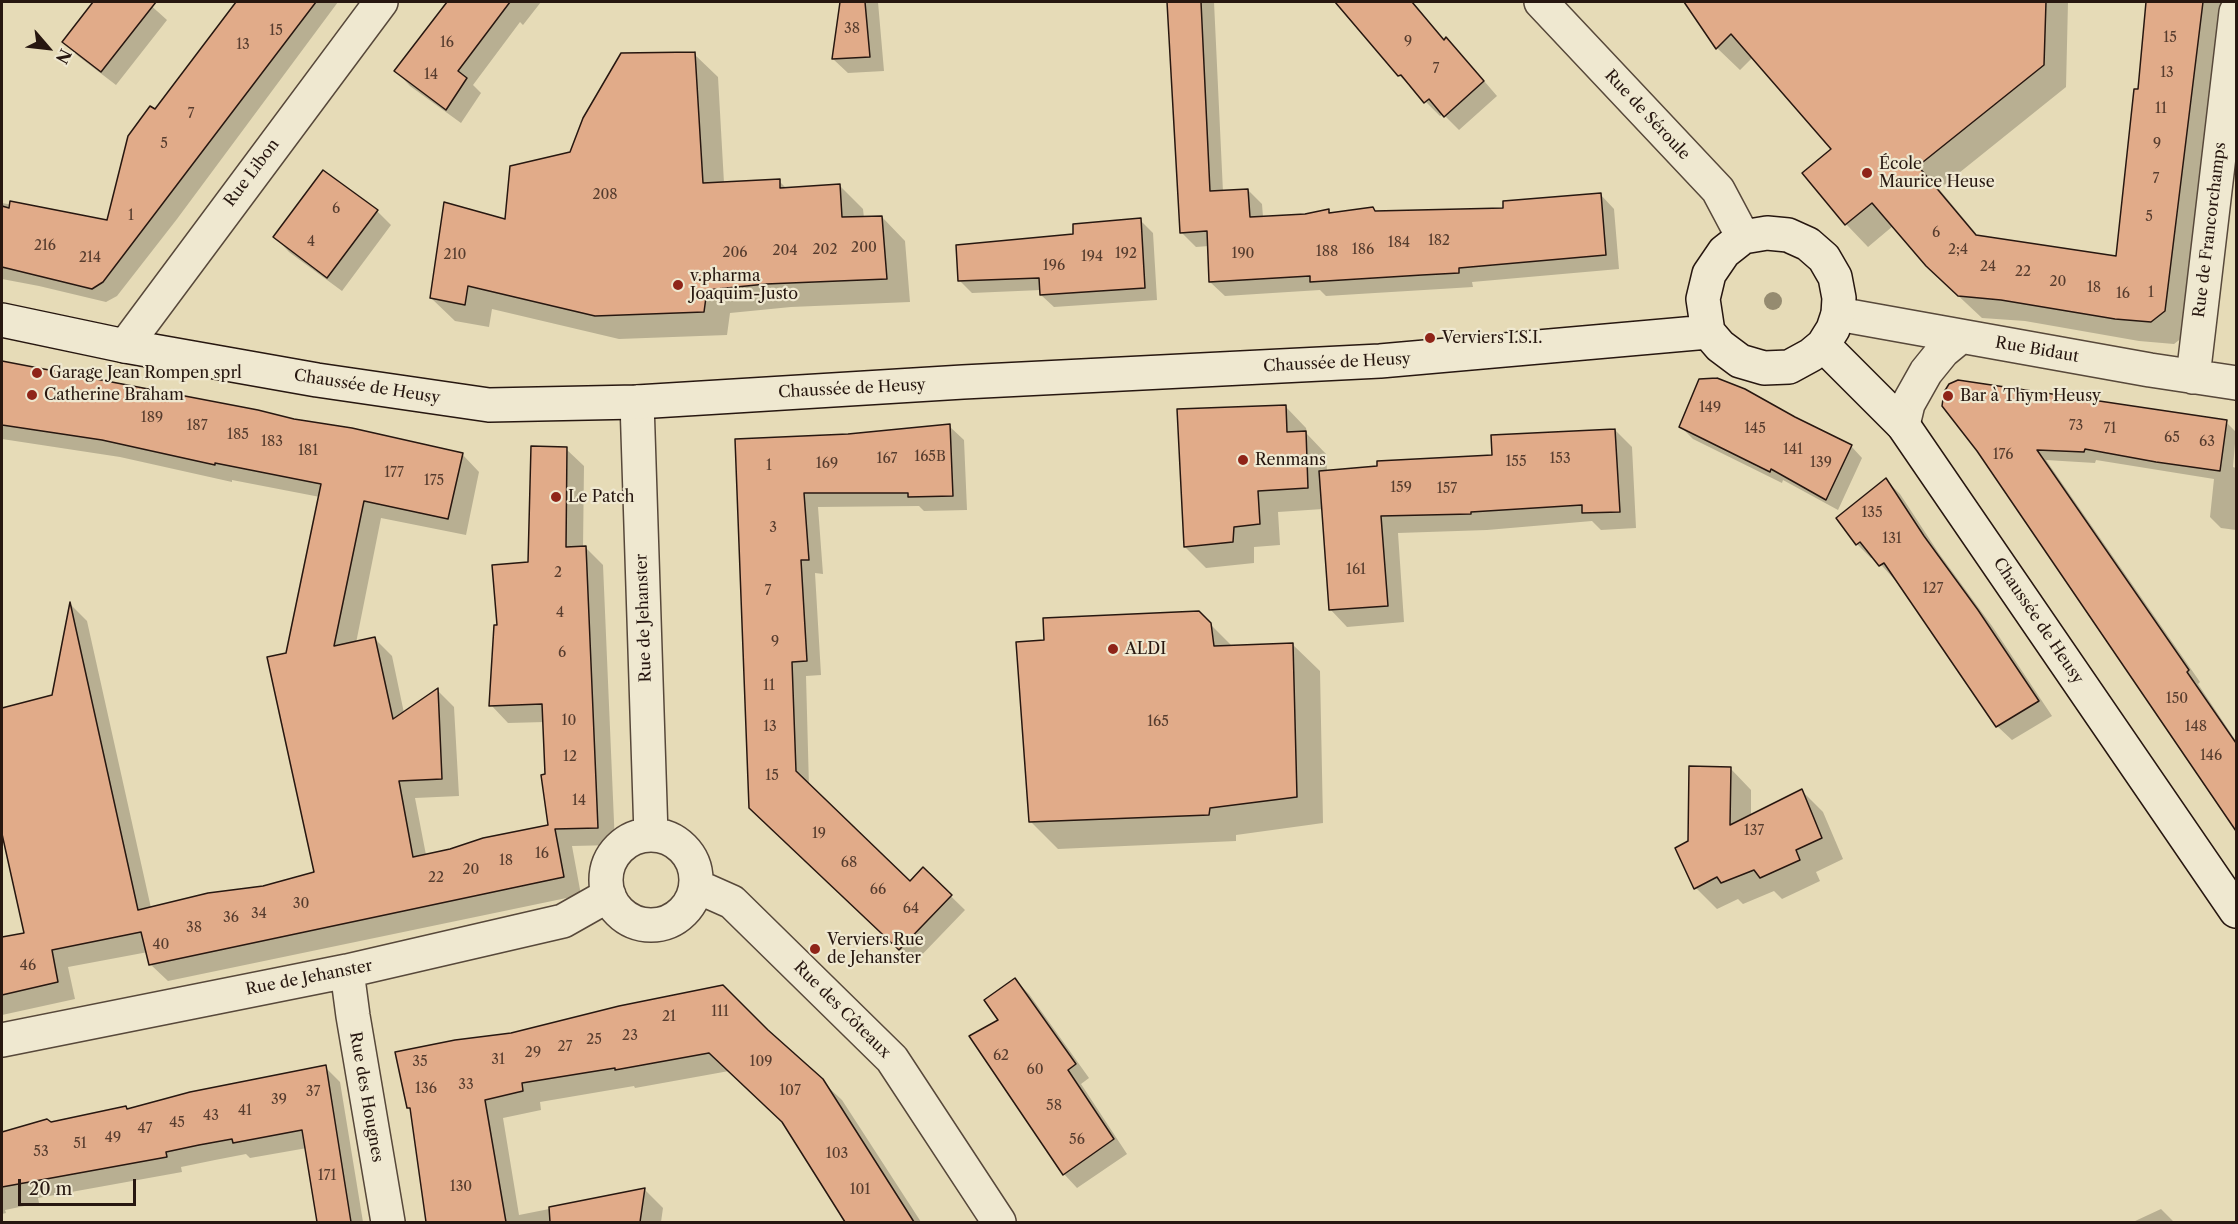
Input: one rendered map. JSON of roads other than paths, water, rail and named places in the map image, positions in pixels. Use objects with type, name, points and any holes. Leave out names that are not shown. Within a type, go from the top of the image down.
[{"type":"street","name":"Rue Libon","points":[[125,346],[381,2]]},
{"type":"street","name":"Rue de Séroule","points":[[1540,2],[1718,190],[1743,237]]},
{"type":"street","name":"Rue de Francorchamps","points":[[2193,377],[2236,12]]},
{"type":"street","points":[[1767,233],[1788,235],[1808,244],[1824,258],[1835,277],[1839,298],[1838,314],[1833,329],[1823,345],[1811,356],[1789,367],[1764,369],[1740,362],[1720,346],[1708,332],[1703,299],[1709,274],[1724,252],[1743,237],[1767,233]]},
{"type":"street","name":"Rue Bidaut","points":[[1838,314],[1960,337],[2236,383]]},
{"type":"street","name":"Chaussée de Heusy","points":[[2,320],[125,346],[317,381],[489,405],[637,402],[973,382],[1380,362],[1708,332]]},
{"type":"street","points":[[1903,425],[1908,404],[1926,372],[1943,351],[1960,337]]},
{"type":"street","name":"Chaussée de Heusy","points":[[1823,345],[1903,425],[2236,911]]},
{"type":"street","name":"Rue de Jehanster","points":[[637,402],[651,835]]},
{"type":"street","points":[[651,835],[663,836],[676,842],[685,850],[696,874],[696,886],[684,912],[673,920],[647,926],[622,917],[613,906],[606,877],[610,861],[620,847],[634,838],[651,835]]},
{"type":"street","name":"Rue des Côteaux","points":[[696,886],[732,902],[892,1059],[999,1222]]},
{"type":"street","name":"Rue de Jehanster","points":[[2,1040],[347,972],[563,921],[609,894]]},
{"type":"street","name":"Rue des Hougnes","points":[[347,972],[388,1222]]},
{"type":"place","name":"École Maurice Heuse","points":[[1867,173]]},
{"type":"place","name":"v.pharma Joaquim-Justo","points":[[678,285]]},
{"type":"place","name":"Verviers I.S.I.","points":[[1430,338]]},
{"type":"place","name":"Garage Jean Rompen sprl","points":[[37,373]]},
{"type":"place","name":"Catherine Braham","points":[[32,395]]},
{"type":"place","name":"Bar à Thym Heusy","points":[[1948,396]]},
{"type":"place","name":"Renmans","points":[[1243,460]]},
{"type":"place","name":"Le Patch","points":[[556,497]]},
{"type":"place","name":"ALDI","points":[[1113,649]]},
{"type":"place","name":"Verviers Rue de Jehanster","points":[[815,949]]}]
